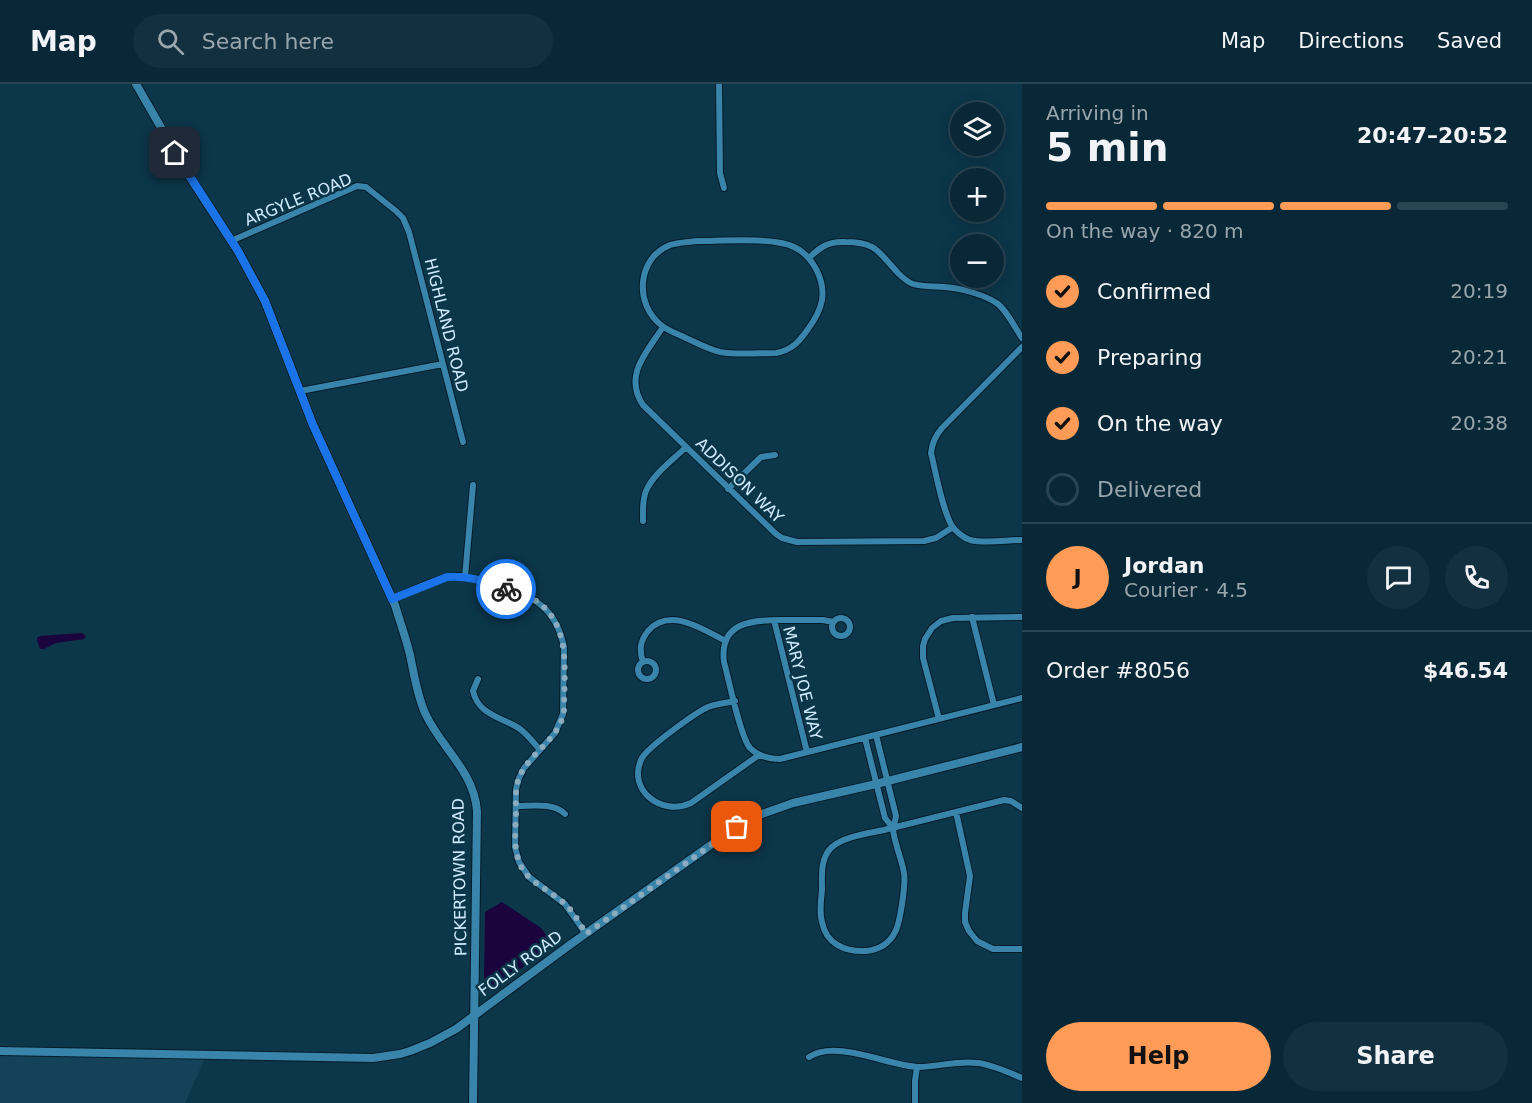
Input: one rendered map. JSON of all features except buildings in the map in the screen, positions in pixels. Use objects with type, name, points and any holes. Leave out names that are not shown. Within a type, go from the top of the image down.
[{"type":"street","name":"PICKERTOWN ROAD","points":[[136,84],[181,162],[254,278],[265,301],[325,452],[392,599],[403,629],[425,713],[466,776],[474,793],[477,811],[473,1103]]},
{"type":"street","points":[[719,84],[720,173],[724,188]]},
{"type":"street","name":"ARGYLE ROAD","points":[[231,241],[357,186],[366,187],[401,216]]},
{"type":"street","name":"HIGHLAND ROAD","points":[[401,216],[409,232],[463,442]]},
{"type":"street","points":[[698,241],[775,242],[794,247],[808,258],[819,276],[822,301],[807,331],[798,343],[785,351],[776,353],[721,352],[707,348],[663,327],[651,315],[643,296],[642,285],[645,270],[652,258],[669,245],[698,241]]},
{"type":"street","points":[[808,258],[829,243],[860,242],[869,245],[912,284],[948,287],[989,299],[998,304],[1022,338]]},
{"type":"street","name":"ADDISON WAY","points":[[663,327],[638,366],[636,393],[643,405],[776,534],[797,542],[924,542],[936,538],[953,527]]},
{"type":"street","points":[[1022,347],[942,428],[935,437],[931,453],[953,527],[968,539],[977,541],[1022,540]]},
{"type":"street","points":[[300,391],[443,364]]},
{"type":"street","points":[[643,521],[646,490],[654,478],[686,447]]},
{"type":"street","points":[[728,489],[761,457],[774,455]]},
{"type":"street","points":[[465,577],[473,485]]},
{"type":"street","points":[[392,599],[447,577],[465,577],[526,595],[543,606],[551,615],[560,632],[564,647],[563,714],[558,729],[521,773],[516,789],[515,847],[522,868],[529,877],[565,904],[586,934]]},
{"type":"street","points":[[972,617],[994,705]]},
{"type":"street","points":[[939,719],[922,658],[925,639],[932,628],[941,621],[953,618],[1022,617]]},
{"type":"street","points":[[643,662],[640,651],[645,635],[654,626],[666,620],[684,621],[726,641]]},
{"type":"street","name":"MARY JOE WAY","points":[[774,620],[807,752]]},
{"type":"street","points":[[833,622],[823,620],[754,621],[744,623],[726,641],[724,659],[744,736],[751,748],[759,755],[780,759],[1022,698]]},
{"type":"street","points":[[478,679],[473,691],[481,707],[521,730],[540,750]]},
{"type":"street","points":[[735,701],[705,708],[650,747],[639,768],[642,788],[660,805],[673,808],[684,806],[759,755]]},
{"type":"street","points":[[876,735],[896,816],[893,828]]},
{"type":"street","points":[[866,738],[885,818],[893,828],[904,874],[904,886],[897,929],[886,944],[873,950],[850,951],[840,947],[832,942],[825,933],[821,920],[822,867],[825,856],[833,846],[841,840],[893,828],[1004,800],[1011,801],[1022,808]]},
{"type":"street","name":"FOLLY ROAD","points":[[0,1051],[373,1058],[400,1054],[420,1047],[458,1027],[722,837],[748,821],[793,803],[1022,747]]},
{"type":"street","points":[[516,806],[552,806],[565,814]]},
{"type":"street","points":[[956,812],[970,876],[965,913],[965,922],[969,931],[977,941],[993,949],[1022,949]]},
{"type":"street","points":[[475,988],[484,998],[499,998]]},
{"type":"street","points":[[458,1027],[466,1028],[474,1037]]},
{"type":"street","points":[[809,1057],[820,1052],[849,1052],[917,1067],[973,1062],[1022,1078]]},
{"type":"street","points":[[915,1103],[917,1067]]},
{"type":"shaded area","points":[[82,633],[86,636],[84,639],[56,643],[44,649],[40,649],[37,640],[40,636]]},
{"type":"shaded area","points":[[502,902],[541,928],[554,945],[493,988],[486,983],[484,977],[485,912]]},
{"type":"shaded area","points":[[0,1051],[207,1054],[185,1103],[0,1103]]},
{"type":"way so far","points":[[506,589],[526,595],[543,606],[556,624],[564,647],[564,710],[558,729],[524,768],[516,789],[515,847],[519,862],[529,877],[565,904],[586,934],[737,827]]},
{"type":"route","points":[[175,153],[254,278],[313,425],[392,599],[447,577],[455,576],[506,589]]}]
